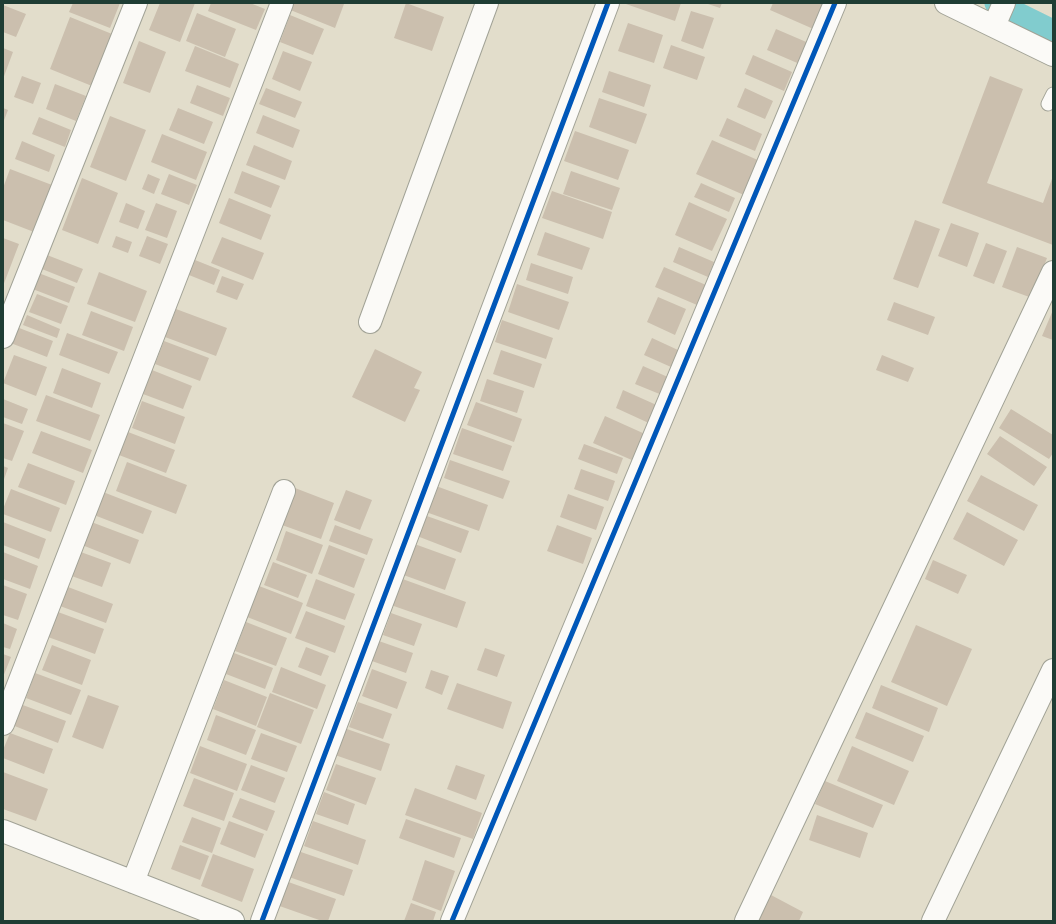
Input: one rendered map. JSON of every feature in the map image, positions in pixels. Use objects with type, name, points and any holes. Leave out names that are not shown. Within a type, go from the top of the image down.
[{"type":"street","points":[[3,337],[136,3]]},
{"type":"street","points":[[3,724],[282,3]]},
{"type":"street","points":[[370,322],[487,3]]},
{"type":"street","points":[[262,921],[608,3]]},
{"type":"street","points":[[452,921],[835,3]]},
{"type":"street","points":[[946,3],[1053,55]]},
{"type":"street","points":[[994,26],[1004,3]]},
{"type":"street","points":[[746,921],[1053,272]]},
{"type":"street","points":[[132,882],[284,491]]},
{"type":"street","points":[[933,921],[1053,670]]},
{"type":"street","points":[[3,830],[233,921]]},
{"type":"building","points":[[73,3],[120,3],[110,28],[69,12]]},
{"type":"building","points":[[160,3],[195,3],[180,42],[149,30]]},
{"type":"building","points":[[211,3],[250,3],[265,9],[256,30],[208,11]]},
{"type":"building","points":[[284,3],[344,4],[335,28],[283,7]]},
{"type":"building","points":[[406,3],[444,17],[432,51],[394,38]]},
{"type":"building","points":[[623,3],[681,3],[675,21]]},
{"type":"building","points":[[705,3],[722,3],[720,8]]},
{"type":"building","points":[[773,3],[830,3],[818,31],[770,10]]},
{"type":"building","points":[[3,5],[26,14],[16,37],[3,32]]},
{"type":"building","points":[[691,11],[714,18],[703,49],[681,41]]},
{"type":"building","points":[[197,13],[236,29],[225,57],[186,41]]},
{"type":"building","points":[[290,15],[324,29],[313,55],[280,42]]},
{"type":"building","points":[[70,17],[112,34],[92,86],[50,69]]},
{"type":"building","points":[[628,23],[663,35],[654,63],[618,51]]},
{"type":"building","points":[[776,29],[811,44],[802,65],[767,50]]},
{"type":"building","points":[[139,41],[166,52],[150,93],[123,83]]},
{"type":"building","points":[[671,45],[705,57],[697,80],[663,68]]},
{"type":"building","points":[[195,46],[239,64],[230,88],[185,71]]},
{"type":"building","points":[[3,48],[13,52],[3,79]]},
{"type":"building","points":[[283,51],[312,62],[300,91],[272,79]]},
{"type":"building","points":[[753,55],[792,72],[784,91],[745,74]]},
{"type":"building","points":[[609,71],[651,85],[644,107],[602,92]]},
{"type":"building","points":[[22,76],[41,83],[33,104],[14,97]]},
{"type":"building","points":[[990,76],[1023,89],[987,183],[1043,203],[1053,176],[1053,245],[942,203]]},
{"type":"building","points":[[55,84],[86,96],[76,121],[46,109]]},
{"type":"building","points":[[197,85],[230,98],[223,116],[190,103]]},
{"type":"building","points":[[266,88],[302,102],[295,118],[259,104]]},
{"type":"building","points":[[745,88],[773,101],[765,119],[737,107]]},
{"type":"building","points":[[599,98],[647,114],[636,144],[589,127]]},
{"type":"building","points":[[3,108],[8,110],[3,123]]},
{"type":"building","points":[[178,108],[213,122],[204,144],[169,130]]},
{"type":"building","points":[[263,115],[300,130],[293,148],[256,133]]},
{"type":"building","points":[[110,116],[146,130],[126,181],[90,167]]},
{"type":"building","points":[[39,117],[71,130],[65,147],[32,134]]},
{"type":"building","points":[[727,118],[762,134],[755,151],[719,136]]},
{"type":"building","points":[[575,131],[629,150],[618,180],[564,161]]},
{"type":"building","points":[[162,134],[207,152],[196,180],[151,162]]},
{"type":"building","points":[[712,140],[760,161],[744,195],[696,174]]},
{"type":"building","points":[[22,141],[55,155],[49,172],[15,159]]},
{"type":"building","points":[[254,145],[292,161],[285,180],[246,165]]},
{"type":"building","points":[[10,169],[52,185],[34,232],[3,220],[3,188]]},
{"type":"building","points":[[242,171],[280,186],[271,208],[234,193]]},
{"type":"building","points":[[571,171],[620,188],[612,210],[563,194]]},
{"type":"building","points":[[148,174],[160,179],[154,194],[142,189]]},
{"type":"building","points":[[169,174],[197,185],[189,205],[161,194]]},
{"type":"building","points":[[82,178],[118,193],[98,244],[62,230]]},
{"type":"building","points":[[701,183],[735,198],[729,212],[694,197]]},
{"type":"building","points":[[552,191],[612,212],[603,239],[542,218]]},
{"type":"building","points":[[229,198],[271,215],[261,240],[219,223]]},
{"type":"building","points":[[689,202],[727,219],[712,251],[675,235]]},
{"type":"building","points":[[126,203],[145,211],[138,229],[119,222]]},
{"type":"building","points":[[156,203],[177,211],[167,238],[145,230]]},
{"type":"building","points":[[915,220],[940,229],[918,288],[893,279]]},
{"type":"building","points":[[951,223],[979,233],[967,267],[938,256]]},
{"type":"building","points":[[545,232],[590,248],[582,270],[537,255]]},
{"type":"building","points":[[116,236],[132,242],[128,253],[112,247]]},
{"type":"building","points":[[147,236],[168,244],[160,264],[139,256]]},
{"type":"building","points":[[222,237],[264,253],[253,280],[211,263]]},
{"type":"building","points":[[3,238],[19,244],[3,286]]},
{"type":"building","points":[[986,243],[1007,251],[994,284],[973,276]]},
{"type":"building","points":[[679,247],[714,262],[708,277],[673,262]]},
{"type":"building","points":[[1017,247],[1047,258],[1032,298],[1002,287]]},
{"type":"building","points":[[47,255],[83,269],[77,283],[42,269]]},
{"type":"building","points":[[195,260],[220,270],[214,285],[189,275]]},
{"type":"building","points":[[531,263],[573,277],[568,294],[526,280]]},
{"type":"building","points":[[664,267],[706,285],[697,305],[655,287]]},
{"type":"building","points":[[36,272],[75,287],[69,303],[30,288]]},
{"type":"building","points":[[99,272],[147,291],[135,322],[87,304]]},
{"type":"building","points":[[222,276],[244,284],[237,300],[216,292]]},
{"type":"building","points":[[517,284],[569,302],[559,330],[508,312]]},
{"type":"building","points":[[37,294],[68,306],[61,324],[29,312]]},
{"type":"building","points":[[658,297],[686,309],[675,335],[647,322]]},
{"type":"building","points":[[894,302],[935,317],[928,335],[887,320]]},
{"type":"building","points":[[176,309],[227,328],[216,356],[165,337]]},
{"type":"building","points":[[1053,310],[1053,340],[1042,336]]},
{"type":"building","points":[[91,311],[133,327],[124,351],[82,335]]},
{"type":"building","points":[[27,315],[60,329],[57,338],[23,325]]},
{"type":"building","points":[[502,320],[553,338],[546,359],[495,342]]},
{"type":"building","points":[[14,326],[53,341],[47,357],[8,342]]},
{"type":"building","points":[[67,333],[118,352],[109,374],[59,355]]},
{"type":"building","points":[[652,338],[678,350],[671,367],[644,355]]},
{"type":"building","points":[[164,341],[209,358],[200,381],[155,364]]},
{"type":"building","points":[[375,349],[422,372],[414,388],[420,390],[405,422],[352,397]]},
{"type":"building","points":[[501,350],[542,364],[534,388],[493,374]]},
{"type":"building","points":[[14,355],[47,367],[36,396],[3,383]]},
{"type":"building","points":[[882,355],[914,368],[908,382],[876,370]]},
{"type":"building","points":[[643,366],[670,378],[662,395],[635,384]]},
{"type":"building","points":[[62,368],[101,383],[92,408],[53,393]]},
{"type":"building","points":[[152,370],[192,386],[183,409],[143,394]]},
{"type":"building","points":[[487,379],[524,391],[517,413],[480,401]]},
{"type":"building","points":[[623,390],[661,407],[653,425],[616,408]]},
{"type":"building","points":[[46,395],[100,415],[90,441],[36,421]]},
{"type":"building","points":[[3,399],[28,409],[22,424],[3,417]]},
{"type":"building","points":[[142,401],[185,417],[175,444],[132,428]]},
{"type":"building","points":[[476,402],[522,419],[514,442],[467,425]]},
{"type":"building","points":[[1011,409],[1053,435],[1053,453],[1049,459],[999,428]]},
{"type":"building","points":[[605,416],[645,434],[634,461],[593,443]]},
{"type":"building","points":[[3,423],[24,431],[12,461],[3,458]]},
{"type":"building","points":[[462,428],[512,446],[503,471],[453,454]]},
{"type":"building","points":[[41,431],[92,450],[83,473],[32,453]]},
{"type":"building","points":[[128,432],[175,450],[166,473],[119,455]]},
{"type":"building","points":[[1000,436],[1047,467],[1034,486],[987,454]]},
{"type":"building","points":[[584,444],[623,458],[617,474],[578,459]]},
{"type":"building","points":[[450,460],[510,481],[503,499],[444,478]]},
{"type":"building","points":[[127,462],[187,485],[176,514],[116,491]]},
{"type":"building","points":[[28,463],[75,481],[66,505],[18,487]]},
{"type":"building","points":[[3,466],[8,468],[3,482]]},
{"type":"building","points":[[581,469],[615,481],[608,501],[574,489]]},
{"type":"building","points":[[981,475],[1038,505],[1024,531],[967,501]]},
{"type":"building","points":[[436,486],[488,505],[479,531],[426,512]]},
{"type":"building","points":[[295,488],[334,503],[321,539],[282,525]]},
{"type":"building","points":[[11,489],[60,508],[51,532],[3,514],[3,509]]},
{"type":"building","points":[[346,490],[372,500],[360,530],[334,520]]},
{"type":"building","points":[[103,492],[152,511],[143,534],[94,515]]},
{"type":"building","points":[[568,494],[604,507],[596,530],[560,517]]},
{"type":"building","points":[[967,512],[1018,540],[1004,566],[953,539]]},
{"type":"building","points":[[424,515],[469,531],[461,553],[417,536]]},
{"type":"building","points":[[86,520],[139,540],[130,564],[77,543]]},
{"type":"building","points":[[3,522],[46,539],[39,559],[3,545]]},
{"type":"building","points":[[335,525],[373,539],[367,555],[329,541]]},
{"type":"building","points":[[557,525],[592,538],[583,564],[547,551]]},
{"type":"building","points":[[286,531],[323,545],[312,574],[276,560]]},
{"type":"building","points":[[409,542],[456,559],[445,590],[398,573]]},
{"type":"building","points":[[329,545],[365,559],[354,588],[318,574]]},
{"type":"building","points":[[78,551],[111,563],[102,587],[69,575]]},
{"type":"building","points":[[3,552],[38,566],[30,589],[3,579]]},
{"type":"building","points":[[933,560],[967,575],[958,594],[925,579]]},
{"type":"building","points":[[273,562],[307,575],[298,598],[264,585]]},
{"type":"building","points":[[397,577],[466,602],[457,628],[388,604]]},
{"type":"building","points":[[316,579],[355,594],[345,620],[306,606]]},
{"type":"building","points":[[254,584],[303,603],[291,634],[242,615]]},
{"type":"building","points":[[3,585],[27,594],[18,620],[3,615]]},
{"type":"building","points":[[68,587],[113,604],[106,623],[60,606]]},
{"type":"building","points":[[306,611],[345,626],[335,653],[295,638]]},
{"type":"building","points":[[58,612],[104,629],[95,654],[48,637]]},
{"type":"building","points":[[391,613],[422,624],[414,646],[383,635]]},
{"type":"building","points":[[246,622],[287,638],[276,666],[235,651]]},
{"type":"building","points":[[3,623],[17,629],[10,649],[3,647]]},
{"type":"building","points":[[916,625],[972,649],[947,706],[891,682]]},
{"type":"building","points":[[376,640],[413,653],[406,673],[369,660]]},
{"type":"building","points":[[52,645],[91,660],[82,685],[42,670]]},
{"type":"building","points":[[306,647],[329,656],[321,676],[298,667]]},
{"type":"building","points":[[485,648],[505,655],[497,677],[477,670]]},
{"type":"building","points":[[234,653],[273,668],[265,689],[226,674]]},
{"type":"building","points":[[3,654],[11,657],[3,677]]},
{"type":"building","points":[[281,667],[326,685],[317,709],[272,692]]},
{"type":"building","points":[[372,669],[407,682],[397,709],[362,696]]},
{"type":"building","points":[[431,670],[449,676],[442,695],[425,688]]},
{"type":"building","points":[[35,673],[81,690],[71,715],[26,698]]},
{"type":"building","points":[[224,680],[267,697],[256,726],[213,709]]},
{"type":"building","points":[[457,683],[512,702],[503,729],[447,709]]},
{"type":"building","points":[[881,685],[938,708],[929,732],[872,708]]},
{"type":"building","points":[[270,693],[314,710],[301,744],[257,727]]},
{"type":"building","points":[[88,695],[119,706],[103,749],[72,737]]},
{"type":"building","points":[[358,702],[392,714],[383,739],[349,727]]},
{"type":"building","points":[[20,704],[66,721],[58,743],[12,725]]},
{"type":"building","points":[[866,712],[924,736],[913,762],[855,738]]},
{"type":"building","points":[[216,715],[256,730],[246,755],[207,740]]},
{"type":"building","points":[[344,728],[390,744],[381,771],[335,755]]},
{"type":"building","points":[[10,733],[53,749],[44,774],[3,758],[3,750]]},
{"type":"building","points":[[261,733],[297,746],[287,772],[251,759]]},
{"type":"building","points":[[200,746],[247,764],[237,791],[190,773]]},
{"type":"building","points":[[852,746],[909,771],[894,805],[837,781]]},
{"type":"building","points":[[336,764],[376,778],[366,805],[326,790]]},
{"type":"building","points":[[251,765],[285,778],[275,803],[241,790]]},
{"type":"building","points":[[456,765],[485,775],[476,800],[447,789]]},
{"type":"building","points":[[3,772],[48,789],[36,821],[3,809]]},
{"type":"building","points":[[194,778],[234,793],[224,821],[183,806]]},
{"type":"building","points":[[825,781],[883,805],[873,828],[815,804]]},
{"type":"building","points":[[415,788],[482,813],[473,839],[405,815]]},
{"type":"building","points":[[324,792],[355,804],[348,825],[316,814]]},
{"type":"building","points":[[240,798],[275,811],[267,831],[232,817]]},
{"type":"building","points":[[817,815],[868,833],[860,858],[809,840]]},
{"type":"building","points":[[192,817],[221,828],[212,853],[182,842]]},
{"type":"building","points":[[406,819],[461,838],[454,858],[399,838]]},
{"type":"building","points":[[229,821],[264,834],[255,858],[220,844]]},
{"type":"building","points":[[313,821],[366,840],[358,865],[304,846]]},
{"type":"building","points":[[180,845],[209,856],[200,880],[171,869]]},
{"type":"building","points":[[298,851],[353,870],[344,896],[289,877]]},
{"type":"building","points":[[213,854],[254,869],[242,902],[201,886]]},
{"type":"building","points":[[425,860],[455,871],[441,911],[412,900]]},
{"type":"building","points":[[280,879],[336,899],[328,921],[322,921],[271,903]]},
{"type":"building","points":[[771,895],[803,912],[799,921],[758,921]]},
{"type":"building","points":[[411,903],[436,912],[433,921],[404,921]]},
{"type":"waterway","points":[[996,3],[1053,31]]},
{"type":"cycle path","points":[[262,921],[608,3]]},
{"type":"cycle path","points":[[452,921],[835,3]]}]
